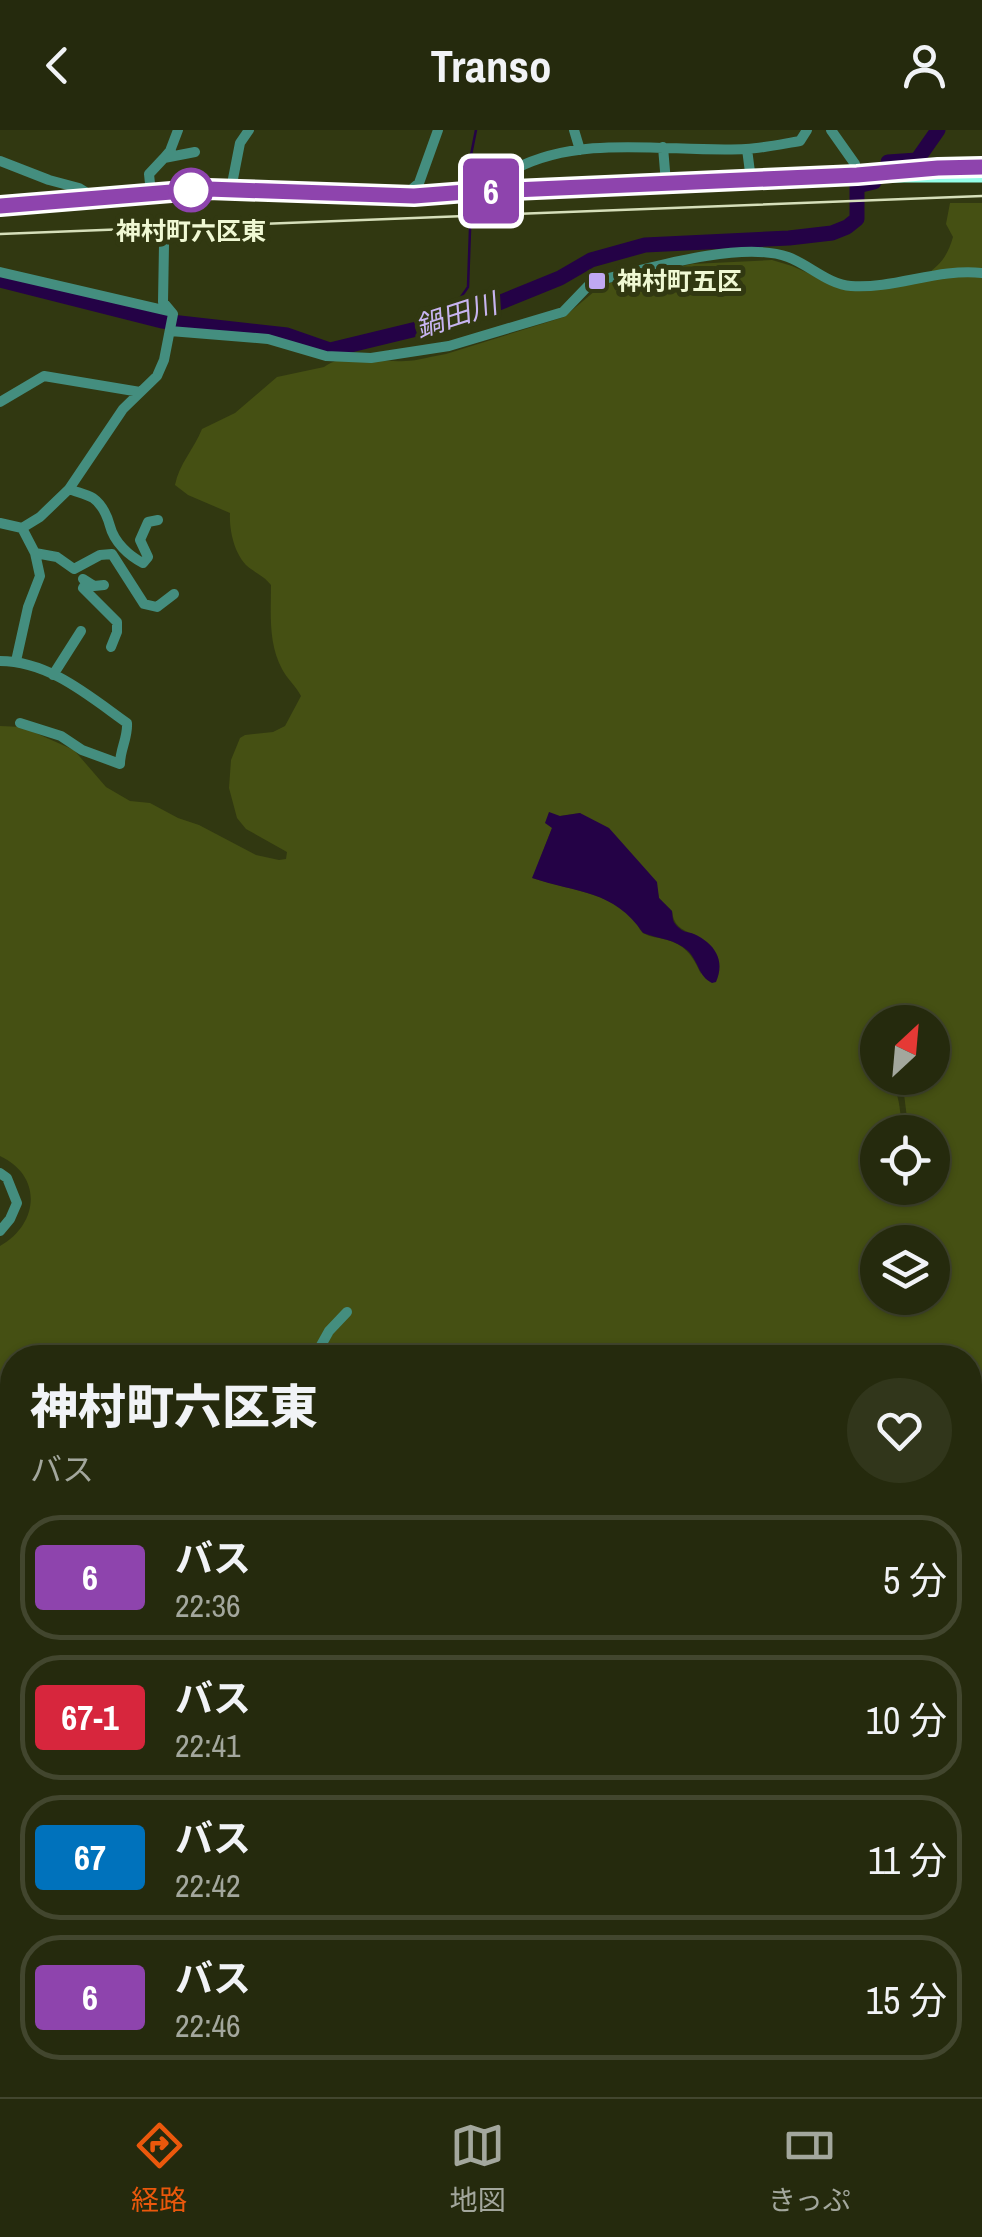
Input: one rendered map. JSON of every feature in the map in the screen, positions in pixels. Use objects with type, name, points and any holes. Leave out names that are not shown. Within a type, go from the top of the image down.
[{"type":"highway","points":[[0,206],[231,188],[414,196],[982,166]]},
{"type":"highway","points":[[857,175],[982,175]]},
{"type":"street","points":[[151,194],[149,174],[170,151],[178,130]]},
{"type":"street","points":[[231,188],[240,143],[249,130]]},
{"type":"street","points":[[414,196],[413,188],[420,183],[438,130]]},
{"type":"street","points":[[574,130],[580,150]]},
{"type":"street","points":[[474,191],[536,159],[580,150],[747,149],[800,141],[807,130]]},
{"type":"street","points":[[831,130],[857,175]]},
{"type":"street","points":[[663,147],[666,183]]},
{"type":"street","points":[[747,149],[751,180]]},
{"type":"street","points":[[164,158],[196,152]]},
{"type":"street","points":[[0,161],[79,188],[89,199]]},
{"type":"street","points":[[0,523],[22,528],[40,517],[69,488],[123,409],[157,376],[164,360],[171,313],[163,302],[164,245]]},
{"type":"street","points":[[170,330],[268,339],[326,356],[371,358],[449,346],[562,312],[597,281],[696,258],[742,252],[786,256],[847,286],[964,271],[982,273]]},
{"type":"street","points":[[0,272],[171,313]]},
{"type":"street","points":[[0,402],[44,376],[140,392]]},
{"type":"street","points":[[69,488],[96,500],[124,550],[144,563],[148,558],[140,540],[148,522],[158,520]]},
{"type":"street","points":[[16,661],[28,607],[40,576],[35,553],[22,528]]},
{"type":"street","points":[[74,569],[100,555],[124,550]]},
{"type":"street","points":[[35,553],[57,557],[86,583],[104,584]]},
{"type":"street","points":[[112,554],[144,604],[157,607],[174,594]]},
{"type":"street","points":[[86,583],[83,588],[116,622],[111,648]]},
{"type":"street","points":[[53,674],[81,630]]},
{"type":"street","points":[[0,661],[16,661],[72,684],[128,724],[128,733],[120,764],[82,750],[61,736],[20,723]]},
{"type":"street","points":[[0,1173],[7,1178],[18,1203],[0,1231]]},
{"type":"street","points":[[321,1345],[347,1312]]},
{"type":"green space","points":[[950,203],[982,203],[982,1345],[0,1345],[0,1246],[22,1225],[31,1200],[24,1175],[0,1156],[0,726],[22,727],[74,750],[106,787],[130,801],[150,803],[256,855],[286,859],[287,852],[246,829],[237,818],[229,788],[231,760],[240,738],[285,726],[301,696],[282,669],[274,649],[271,585],[245,564],[237,551],[230,513],[188,495],[175,485],[202,429],[235,413],[277,377],[342,360],[410,361],[446,354],[564,317],[602,285],[692,264],[772,260],[837,286],[925,275],[949,249],[953,237],[946,224]],"holes":[[[580,813],[656,885],[659,898],[672,911],[676,923],[693,934],[701,974],[682,947],[643,933],[633,918],[611,902],[533,878],[560,816]],[[860,1005],[950,1005],[950,1095],[904,1095],[907,1115],[950,1115],[950,1205],[860,1205],[860,1115],[900,1115],[897,1095],[860,1095]]]},
{"type":"shaded area","points":[[549,812],[560,816],[580,813],[609,828],[657,882],[659,898],[672,911],[676,925],[712,947],[720,966],[716,982],[704,977],[683,947],[643,933],[620,908],[532,878],[552,828],[545,823]]},
{"type":"waterway","points":[[470,188],[476,130]]},
{"type":"waterway","name":"鍋田川","points":[[888,162],[917,160],[938,130]]},
{"type":"waterway","name":"鍋田川","points":[[0,280],[162,321],[287,335],[330,350],[462,318],[560,278],[591,260],[645,245],[832,233],[857,219],[857,186],[874,182]]},
{"type":"waterway","points":[[443,323],[468,287],[471,201]]},
{"type":"railway","points":[[0,234],[982,196]]},
{"type":"bus line","name":"6","points":[[0,206],[231,188],[414,196],[982,167]]},
{"type":"place","name":"神村町六区東","points":[[191,190]]},
{"type":"place","name":"神村町五区","points":[[597,281]]}]
